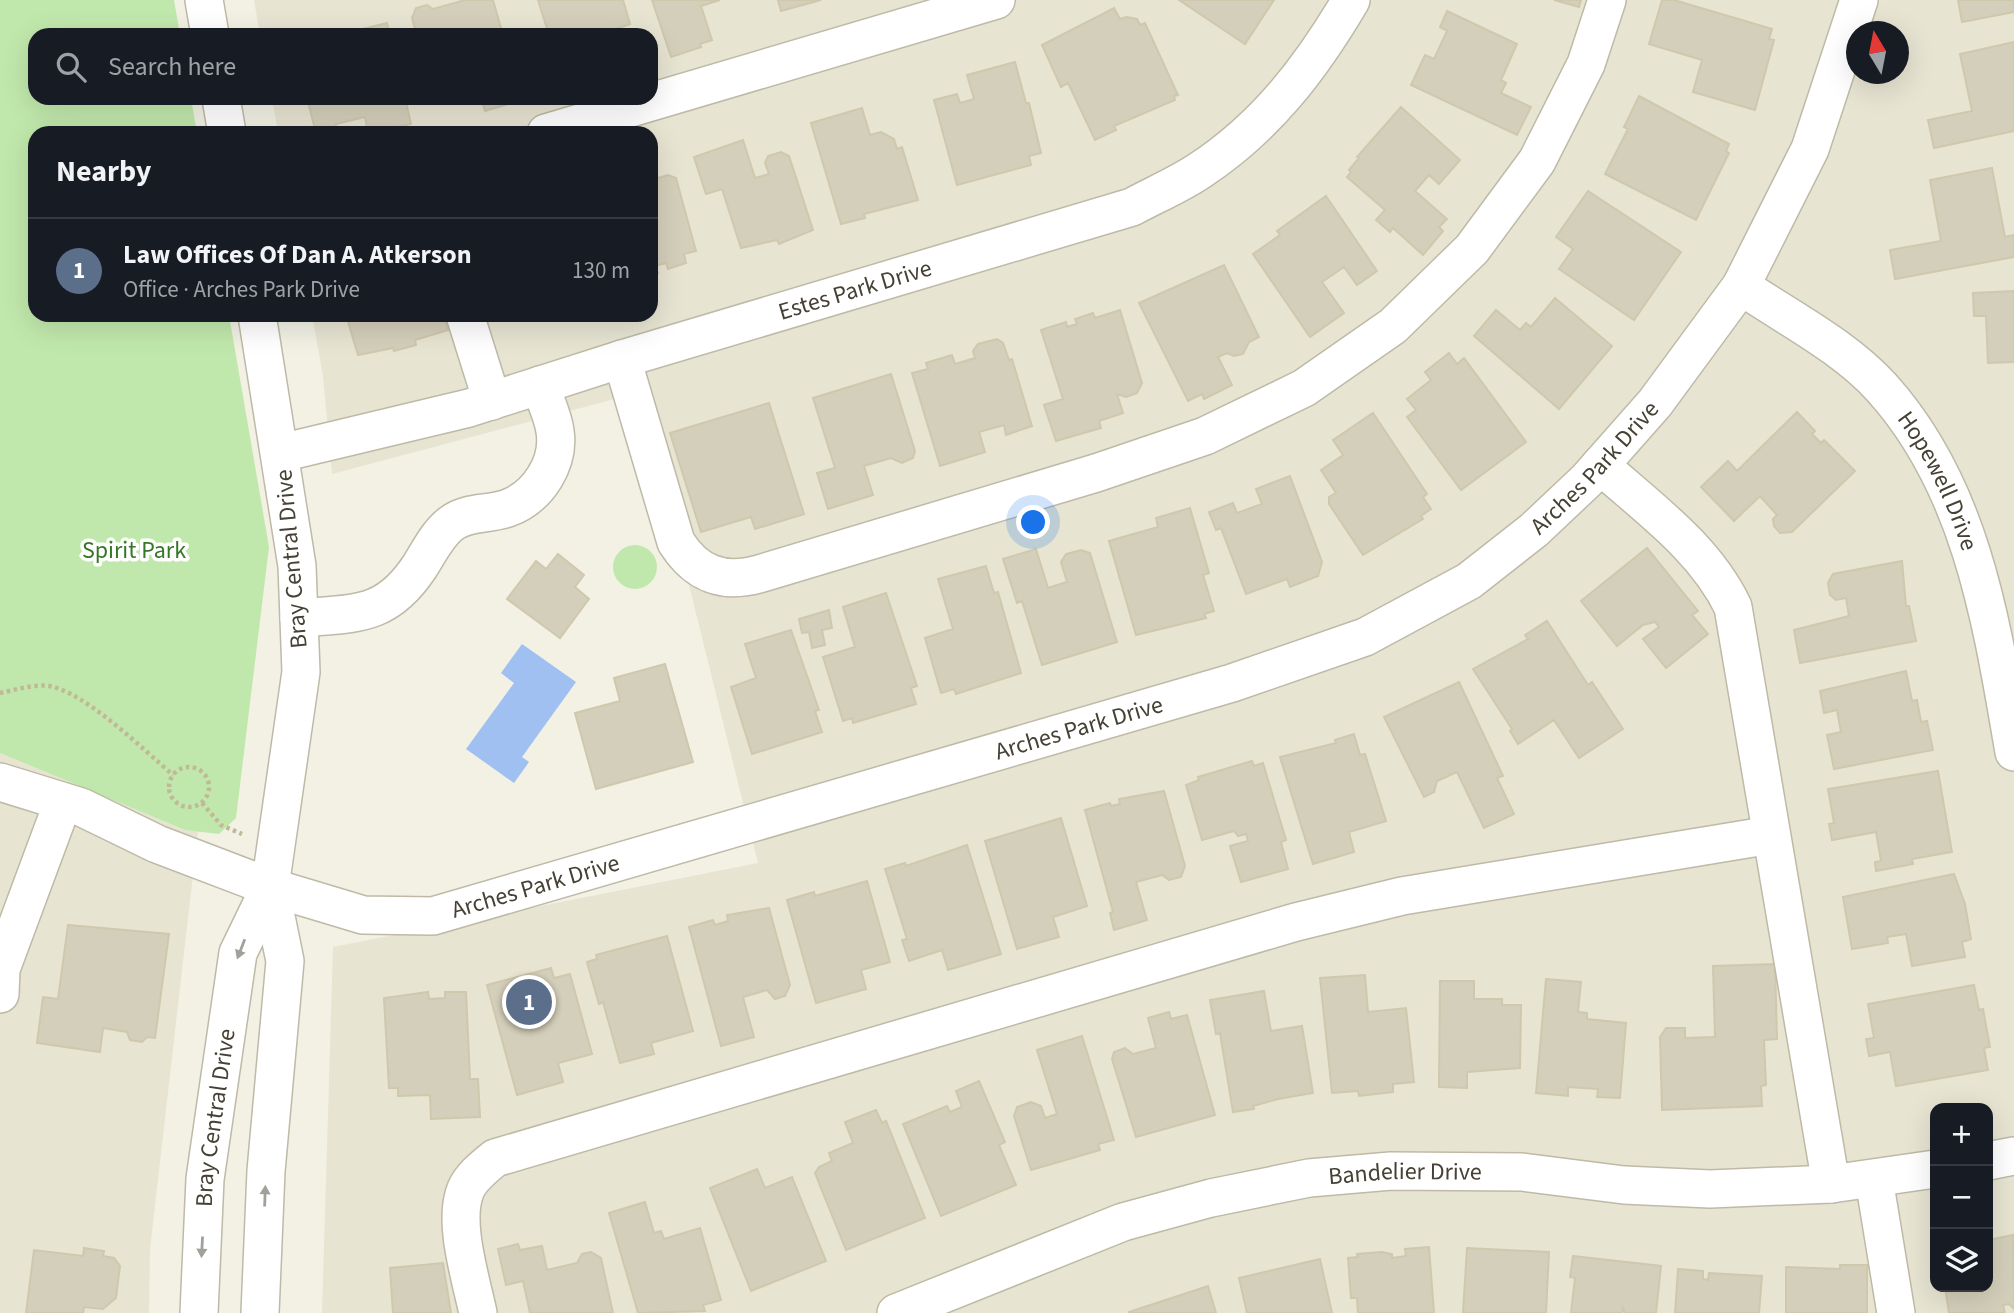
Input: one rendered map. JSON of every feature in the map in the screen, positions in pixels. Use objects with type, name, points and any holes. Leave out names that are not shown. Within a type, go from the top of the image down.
[{"type":"street","points":[[204,0],[209,28]]},
{"type":"street","points":[[658,100],[996,0]]},
{"type":"street","name":"Estes Park Drive","points":[[281,453],[340,441],[492,401],[622,359],[1132,207],[1198,172],[1249,134],[1288,94],[1320,53],[1351,0]]},
{"type":"street","points":[[622,359],[676,542],[686,559],[702,571],[720,578],[740,579],[759,574],[1096,473],[1205,436],[1304,388],[1393,326],[1472,249],[1537,161],[1587,64],[1607,0]]},
{"type":"street","name":"Arches Park Drive","points":[[0,782],[64,802],[157,844],[270,887],[363,915],[433,916],[1232,683],[1366,637],[1469,581],[1534,530],[1600,465],[1655,403],[1741,286],[1810,149],[1859,0]]},
{"type":"street","points":[[222,105],[226,126]]},
{"type":"street","points":[[569,126],[640,105]]},
{"type":"street","name":"Hopewell Drive","points":[[1741,286],[1844,354],[1882,388],[1917,433],[1941,472],[1961,520],[1992,621],[2014,752]]},
{"type":"street","name":"Bray Central Drive","points":[[199,1313],[205,1179],[238,953],[270,887],[301,672],[297,566],[258,322]]},
{"type":"street","points":[[467,322],[492,401]]},
{"type":"street","points":[[299,618],[369,610],[383,604],[405,589],[451,524],[465,516],[508,508],[529,496],[545,478],[554,456],[555,433],[540,385]]},
{"type":"street","points":[[1600,465],[1701,556],[1720,580],[1733,607],[1830,1184]]},
{"type":"street","points":[[0,994],[1,969],[64,802]]},
{"type":"street","points":[[478,1313],[461,1210],[466,1189],[478,1171],[495,1158],[1296,922],[1402,896],[1771,835]]},
{"type":"street","name":"Bray Central Drive","points":[[260,1313],[266,1171],[285,961],[270,887]]},
{"type":"street","points":[[1993,1160],[2014,1156]]},
{"type":"street","name":"Bandelier Drive","points":[[896,1313],[1123,1222],[1211,1198],[1309,1178],[1391,1171],[1509,1172],[1624,1185],[1685,1188],[1830,1184],[1930,1170]]},
{"type":"street","points":[[1874,1179],[1896,1313]]},
{"type":"path","points":[[0,693],[45,685],[62,689],[114,725],[173,775]]},
{"type":"path","points":[[190,767],[199,770],[206,776],[208,795],[195,806],[179,805],[169,791],[173,775],[190,767]]},
{"type":"shaded area","points":[[254,0],[2014,0],[2014,1313],[322,1313],[333,947],[758,863],[641,392],[332,474],[323,376],[313,322],[658,322],[658,126],[277,126],[273,105],[658,105],[658,28],[259,28]]},
{"type":"shaded area","points":[[0,753],[185,830],[198,831],[150,1249],[149,1313],[0,1313]]},
{"type":"green space","name":"Spirit Park","points":[[0,0],[174,0],[179,28],[28,28],[28,105],[192,105],[196,126],[28,126],[28,322],[230,322],[269,547],[236,818],[219,834],[185,830],[0,753]]},
{"type":"green space","points":[[635,545],[651,551],[657,567],[651,583],[635,589],[619,583],[613,567],[619,551]]},
{"type":"water","points":[[522,644],[576,682],[522,757],[529,762],[514,783],[466,749],[514,683],[501,673]]},
{"type":"building","points":[[465,0],[493,0],[501,28],[415,28],[412,18],[416,8],[427,5],[433,9]]},
{"type":"building","points":[[538,0],[623,0],[630,24],[618,28],[547,28]]},
{"type":"building","points":[[652,0],[720,0],[701,6],[712,40],[700,44],[701,47],[671,57]]},
{"type":"building","points":[[778,0],[821,0],[781,11]]},
{"type":"building","points":[[1179,0],[1274,0],[1245,44]]},
{"type":"building","points":[[1554,0],[1581,0],[1579,7]]},
{"type":"building","points":[[1662,0],[1674,0],[1772,29],[1769,39],[1774,40],[1755,110],[1693,92],[1702,60],[1649,44]]},
{"type":"building","points":[[1958,0],[2014,0],[2014,12],[1962,22]]},
{"type":"building","points":[[1114,8],[1120,19],[1126,17],[1137,19],[1140,25],[1145,23],[1178,95],[1174,96],[1175,100],[1114,126],[1116,130],[1095,140],[1068,83],[1061,87],[1042,45]]},
{"type":"building","points":[[1447,11],[1517,44],[1501,80],[1506,83],[1501,93],[1531,107],[1517,135],[1411,85],[1425,55],[1434,59],[1447,31],[1440,27]]},
{"type":"building","points":[[387,23],[388,28],[367,28]]},
{"type":"building","points":[[2014,42],[2014,131],[1934,148],[1928,120],[1972,111],[1960,54]]},
{"type":"building","points":[[1015,62],[1026,103],[1029,103],[1041,153],[1029,156],[1031,165],[957,185],[934,100],[957,94],[960,103],[974,99],[967,75]]},
{"type":"building","points":[[1639,96],[1729,144],[1726,151],[1729,153],[1696,220],[1605,174],[1628,129],[1624,127]]},
{"type":"building","points":[[309,105],[407,105],[411,124],[367,126],[365,117],[336,126],[314,126]]},
{"type":"building","points":[[483,105],[505,105],[485,111]]},
{"type":"building","points":[[1401,107],[1460,160],[1439,184],[1429,175],[1415,191],[1447,219],[1439,227],[1443,231],[1423,255],[1393,228],[1390,232],[1376,220],[1385,210],[1347,177],[1359,158],[1357,157]]},
{"type":"building","points":[[862,108],[870,135],[881,132],[894,139],[897,149],[902,147],[918,200],[864,214],[865,218],[841,224],[811,123]]},
{"type":"building","points":[[743,140],[755,178],[769,174],[765,163],[768,156],[781,152],[789,156],[813,230],[779,244],[777,240],[741,248],[722,189],[706,194],[694,157]]},
{"type":"building","points":[[1992,168],[2005,237],[2014,235],[2014,257],[1895,279],[1890,250],[1941,241],[1930,180]]},
{"type":"building","points":[[668,175],[676,178],[696,251],[684,254],[686,263],[668,269],[666,263],[658,265],[658,178]]},
{"type":"building","points":[[1588,191],[1681,252],[1634,320],[1559,269],[1573,249],[1556,237]]},
{"type":"building","points":[[1326,196],[1377,271],[1357,285],[1344,267],[1322,282],[1344,313],[1310,337],[1253,254],[1280,235],[1277,231]]},
{"type":"building","points":[[1224,265],[1259,337],[1249,342],[1243,354],[1234,356],[1227,353],[1218,357],[1232,385],[1204,399],[1202,394],[1188,401],[1139,303]]},
{"type":"building","points":[[2014,291],[2014,362],[1988,363],[1986,316],[1974,316],[1973,293]]},
{"type":"building","points":[[1555,298],[1612,346],[1559,409],[1474,336],[1496,310],[1520,330],[1526,323],[1531,327]]},
{"type":"building","points":[[1120,310],[1142,383],[1137,393],[1126,397],[1117,394],[1123,413],[1099,421],[1101,428],[1056,441],[1044,405],[1063,399],[1041,330],[1066,322],[1067,327],[1077,324],[1075,319],[1093,313],[1095,318]]},
{"type":"building","points":[[348,322],[445,322],[448,330],[415,340],[416,345],[394,351],[393,348],[358,355]]},
{"type":"building","points":[[997,339],[1003,343],[1009,360],[1012,359],[1032,426],[1006,435],[1004,425],[979,432],[985,452],[940,466],[912,373],[928,369],[926,363],[952,355],[955,364],[975,358],[973,351],[978,344]]},
{"type":"building","points":[[1449,353],[1457,364],[1464,358],[1526,442],[1461,490],[1407,417],[1416,410],[1407,399],[1431,380],[1425,372]]},
{"type":"building","points":[[891,374],[915,451],[913,458],[902,463],[891,458],[864,466],[873,495],[828,509],[817,473],[835,468],[813,398]]},
{"type":"building","points":[[769,403],[804,514],[755,529],[751,517],[701,532],[670,433]]},
{"type":"building","points":[[1797,412],[1815,431],[1812,434],[1821,443],[1824,440],[1855,471],[1792,532],[1780,533],[1774,526],[1773,519],[1777,515],[1760,496],[1734,521],[1701,487],[1728,461],[1737,471]]},
{"type":"building","points":[[1373,413],[1427,494],[1423,497],[1431,509],[1421,516],[1423,519],[1363,555],[1329,504],[1329,497],[1336,493],[1321,470],[1343,455],[1333,440]]},
{"type":"building","points":[[1290,476],[1322,562],[1318,576],[1290,587],[1287,579],[1246,594],[1221,528],[1216,530],[1209,512],[1233,503],[1237,513],[1262,504],[1256,489]]},
{"type":"building","points":[[1190,508],[1209,573],[1203,575],[1214,611],[1204,614],[1206,618],[1136,635],[1109,541],[1158,527],[1156,518]]},
{"type":"building","points":[[1647,548],[1698,611],[1692,615],[1708,634],[1666,668],[1643,639],[1659,627],[1655,622],[1643,625],[1617,646],[1581,601]]},
{"type":"building","points":[[1036,549],[1048,588],[1067,582],[1061,562],[1066,554],[1081,550],[1090,553],[1117,642],[1042,665],[1022,601],[1017,603],[1003,559]]},
{"type":"building","points":[[558,554],[584,575],[575,587],[589,599],[560,638],[507,599],[536,561],[546,569]]},
{"type":"building","points":[[1902,561],[1906,606],[1909,606],[1916,641],[1800,663],[1794,630],[1849,616],[1846,598],[1836,600],[1830,595],[1828,583],[1833,574]]},
{"type":"building","points":[[986,566],[994,593],[998,592],[1021,673],[956,694],[954,689],[941,693],[925,638],[953,629],[938,579]]},
{"type":"building","points":[[886,593],[917,686],[911,688],[916,704],[853,723],[852,718],[843,721],[823,657],[855,647],[843,607]]},
{"type":"building","points":[[829,610],[832,628],[822,630],[825,645],[812,648],[809,632],[802,633],[799,619]]},
{"type":"building","points":[[1547,621],[1588,685],[1592,682],[1623,729],[1579,758],[1554,720],[1518,744],[1510,731],[1512,729],[1473,669],[1528,639],[1525,635]]},
{"type":"building","points":[[791,630],[819,710],[815,711],[822,732],[752,754],[731,687],[756,678],[745,644]]},
{"type":"building","points":[[665,664],[693,762],[596,789],[575,713],[620,701],[614,678]]},
{"type":"building","points":[[1906,671],[1912,701],[1917,700],[1921,722],[1927,721],[1933,750],[1834,769],[1827,735],[1841,732],[1837,710],[1824,713],[1820,691]]},
{"type":"building","points":[[1459,682],[1503,776],[1497,778],[1514,814],[1484,828],[1457,772],[1437,781],[1434,792],[1424,797],[1384,717]]},
{"type":"building","points":[[1354,734],[1360,755],[1365,754],[1386,821],[1349,832],[1354,852],[1313,864],[1280,757],[1336,743],[1335,740]]},
{"type":"building","points":[[1252,761],[1254,766],[1263,763],[1286,840],[1281,842],[1288,869],[1241,882],[1230,846],[1248,841],[1246,834],[1238,836],[1234,831],[1202,840],[1186,785],[1199,780],[1198,777]]},
{"type":"building","points":[[1938,771],[1952,852],[1912,859],[1913,864],[1876,871],[1875,862],[1881,861],[1876,832],[1832,840],[1829,824],[1834,823],[1828,789]]},
{"type":"building","points":[[1164,791],[1185,866],[1181,877],[1169,880],[1162,875],[1136,882],[1147,920],[1114,930],[1110,913],[1113,912],[1085,810],[1110,803],[1111,806],[1120,804],[1119,799]]},
{"type":"building","points":[[1061,818],[1087,906],[1053,917],[1059,937],[1017,949],[985,841]]},
{"type":"building","points":[[967,845],[1001,954],[948,970],[942,950],[909,961],[902,940],[907,939],[885,869],[905,863],[906,866]]},
{"type":"building","points":[[1954,874],[1965,904],[1971,939],[1962,942],[1965,957],[1912,966],[1906,934],[1887,937],[1888,943],[1852,949],[1843,897]]},
{"type":"building","points":[[867,881],[890,962],[861,970],[866,989],[816,1003],[787,900],[814,892],[815,896]]},
{"type":"building","points":[[769,908],[790,985],[785,996],[775,999],[767,990],[743,997],[754,1037],[721,1046],[689,927],[713,920],[715,925],[728,921],[727,915]]},
{"type":"building","points":[[68,925],[169,934],[155,1038],[147,1037],[142,1042],[130,1040],[127,1032],[103,1028],[100,1052],[37,1043],[43,997],[58,999]]},
{"type":"building","points":[[667,936],[693,1031],[651,1043],[654,1054],[620,1063],[603,1002],[599,1004],[587,962],[597,959],[596,955]]},
{"type":"building","points":[[1775,964],[1777,1039],[1764,1040],[1766,1085],[1761,1086],[1762,1106],[1662,1110],[1660,1037],[1666,1028],[1685,1028],[1685,1038],[1715,1037],[1713,966]]},
{"type":"building","points":[[551,968],[554,978],[570,974],[592,1054],[558,1063],[563,1082],[517,1095],[487,985]]},
{"type":"building","points":[[1365,975],[1368,1012],[1406,1008],[1414,1082],[1393,1084],[1393,1092],[1359,1096],[1358,1091],[1332,1093],[1320,978]]},
{"type":"building","points":[[1546,979],[1581,982],[1578,1012],[1587,1013],[1587,1019],[1626,1023],[1620,1098],[1597,1097],[1598,1089],[1568,1087],[1568,1096],[1536,1093]]},
{"type":"building","points":[[1440,981],[1474,981],[1474,999],[1502,999],[1502,1005],[1521,1005],[1520,1068],[1467,1072],[1467,1088],[1439,1087]]},
{"type":"building","points":[[1974,985],[1979,1010],[1983,1009],[1990,1047],[1984,1048],[1988,1070],[1896,1086],[1890,1052],[1869,1056],[1866,1039],[1874,1038],[1868,1004]]},
{"type":"building","points":[[1264,991],[1271,1031],[1302,1026],[1313,1093],[1278,1099],[1253,1106],[1254,1109],[1233,1112],[1220,1033],[1216,1034],[1210,1000]]},
{"type":"building","points":[[428,992],[429,999],[445,998],[445,992],[466,992],[470,1079],[478,1079],[480,1117],[431,1119],[430,1095],[398,1096],[398,1088],[389,1088],[384,998]]},
{"type":"building","points":[[1169,1012],[1171,1019],[1187,1015],[1215,1115],[1136,1137],[1112,1059],[1114,1052],[1125,1048],[1133,1054],[1156,1048],[1148,1018]]},
{"type":"building","points":[[1082,1036],[1114,1140],[1098,1144],[1100,1150],[1031,1170],[1014,1116],[1017,1107],[1031,1102],[1041,1106],[1045,1118],[1057,1114],[1037,1050]]},
{"type":"building","points":[[979,1081],[1005,1142],[999,1145],[1016,1185],[941,1216],[903,1124],[947,1106],[950,1112],[962,1107],[956,1091]]},
{"type":"building","points":[[876,1110],[882,1123],[886,1121],[925,1218],[846,1250],[815,1173],[819,1167],[832,1161],[829,1153],[853,1143],[845,1122]]},
{"type":"building","points":[[757,1169],[765,1188],[792,1177],[826,1261],[751,1291],[710,1188]]},
{"type":"building","points":[[645,1202],[654,1233],[661,1231],[664,1239],[700,1228],[721,1300],[703,1305],[705,1311],[638,1313],[609,1213]]},
{"type":"building","points":[[2013,1235],[2014,1309],[2009,1304],[2003,1305],[2005,1313],[1949,1313],[1946,1292],[1993,1292],[1993,1239]]},
{"type":"building","points":[[518,1244],[520,1250],[542,1246],[547,1270],[577,1263],[582,1254],[591,1252],[601,1258],[613,1313],[530,1313],[523,1281],[506,1285],[498,1249]]},
{"type":"building","points":[[1429,1247],[1434,1313],[1358,1313],[1357,1298],[1351,1298],[1348,1258],[1358,1257],[1357,1254],[1382,1252],[1392,1254],[1392,1258],[1406,1256],[1405,1249]]},
{"type":"building","points":[[84,1248],[104,1251],[103,1256],[114,1258],[120,1266],[116,1298],[103,1309],[84,1307],[83,1313],[26,1313],[34,1250],[83,1256]]},
{"type":"building","points":[[1467,1248],[1549,1252],[1546,1313],[1463,1313]]},
{"type":"building","points":[[1573,1256],[1661,1266],[1656,1313],[1625,1313],[1623,1308],[1622,1313],[1571,1313],[1575,1278],[1570,1277]]},
{"type":"building","points":[[1320,1259],[1332,1313],[1247,1313],[1239,1278]]},
{"type":"building","points":[[443,1263],[451,1313],[393,1313],[390,1268]]},
{"type":"building","points":[[1840,1265],[1867,1265],[1867,1313],[1786,1313],[1786,1267],[1840,1269]]},
{"type":"building","points":[[1678,1269],[1703,1271],[1703,1279],[1708,1280],[1709,1273],[1762,1276],[1759,1313],[1675,1313]]},
{"type":"building","points":[[1208,1286],[1216,1313],[1129,1313],[1129,1312]]},
{"type":"place","name":"Law Offices Of Dan A. Atkerson","points":[[529,1002]]}]
